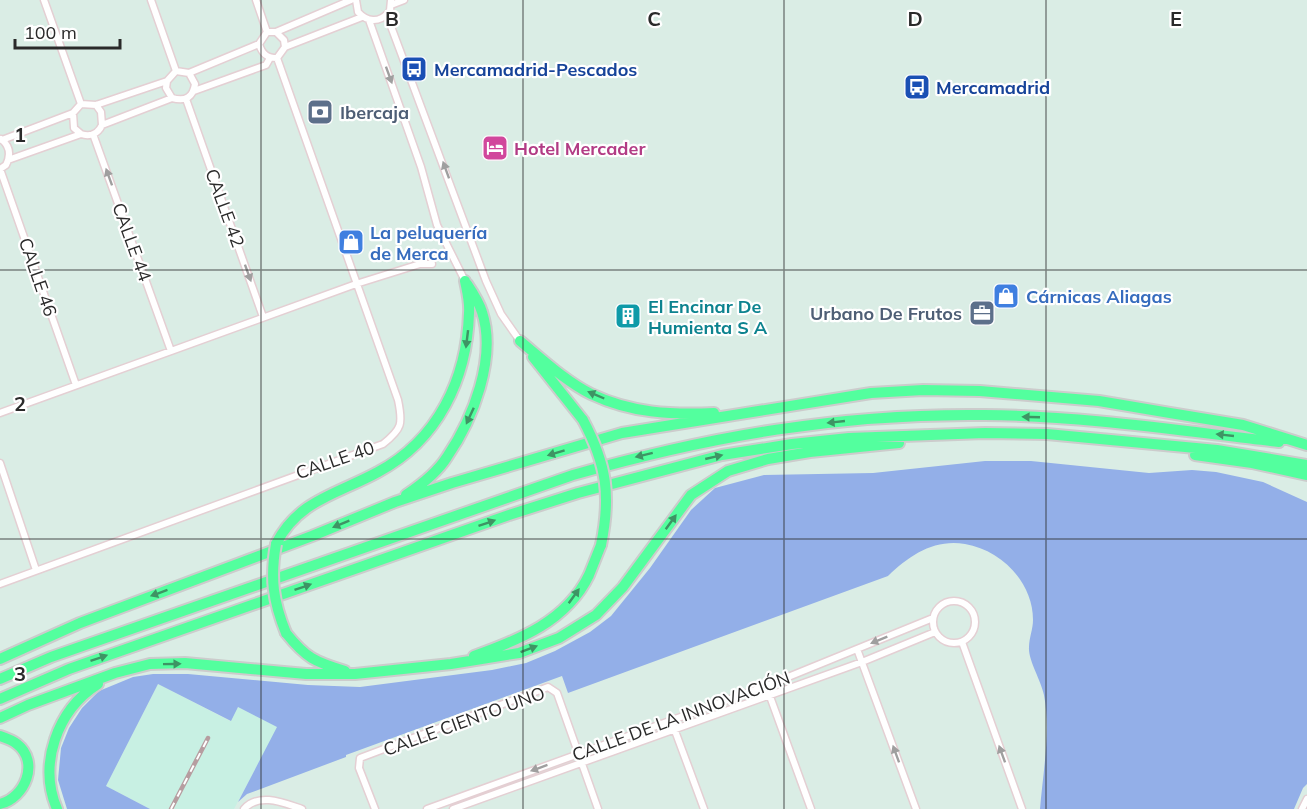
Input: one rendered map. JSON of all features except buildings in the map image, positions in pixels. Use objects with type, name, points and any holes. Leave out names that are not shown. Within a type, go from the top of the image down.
[{"type":"highway","points":[[396,502],[424,483],[446,459],[464,429],[476,402],[484,369],[486,341],[483,314],[465,281]]},
{"type":"highway","points":[[356,674],[316,662],[298,649],[286,633],[276,610],[273,589],[276,544],[284,529],[301,511],[403,457],[431,430],[454,390],[465,349],[470,311],[465,281]]},
{"type":"highway","points":[[520,341],[553,368],[590,393],[633,409],[674,415],[778,409]]},
{"type":"highway","points":[[451,664],[511,642],[541,627],[567,605],[588,577],[601,545],[607,516],[606,479],[595,443],[583,420],[520,341]]},
{"type":"highway","points":[[2,658],[80,623],[396,502],[622,433],[871,393],[923,390],[1032,394],[1099,401],[1243,425],[1305,445]]},
{"type":"highway","points":[[0,679],[51,657],[573,475],[647,454],[719,438],[789,426],[846,420],[905,416],[985,415],[1048,417],[1305,445]]},
{"type":"highway","points":[[0,718],[28,705],[115,673],[150,664],[185,663],[306,674],[356,674],[451,664],[519,653],[559,638],[596,615],[623,586],[691,495],[728,471],[768,459],[810,452],[937,440],[985,432]]},
{"type":"highway","points":[[0,699],[69,669],[509,515],[652,472],[722,455],[849,438],[985,432],[1047,434],[1217,450],[1307,465]]},
{"type":"highway","points":[[1097,439],[1179,453],[1252,462],[1307,476]]},
{"type":"highway","points":[[57,809],[51,787],[50,755],[63,719],[87,690],[115,673]]},
{"type":"highway","points":[[0,735],[18,744],[25,754],[28,766],[27,777],[22,789],[14,799],[0,804]]},
{"type":"street","points":[[44,0],[81,104]]},
{"type":"street","points":[[151,0],[176,71]]},
{"type":"street","points":[[255,0],[267,33]]},
{"type":"street","points":[[176,71],[189,73],[259,44],[267,33],[276,32],[351,0]]},
{"type":"street","points":[[356,0],[358,12],[369,20],[378,20],[389,13]]},
{"type":"street","points":[[404,0],[391,2],[389,21],[486,281],[501,314],[520,341]]},
{"type":"street","points":[[102,125],[172,98],[186,99],[194,91],[266,65],[285,47],[362,17]]},
{"type":"street","points":[[369,20],[422,167],[437,225],[465,281]]},
{"type":"street","points":[[276,32],[284,40],[285,47]]},
{"type":"street","points":[[259,44],[261,51],[273,58]]},
{"type":"street","name":"CALLE 40","points":[[0,584],[382,444],[397,434],[402,419],[399,400],[273,58]]},
{"type":"street","points":[[81,104],[96,105],[167,81],[176,71]]},
{"type":"street","points":[[189,73],[195,84],[194,91]]},
{"type":"street","points":[[167,81],[166,88],[172,98]]},
{"type":"street","name":"CALLE 42","points":[[186,99],[263,317]]},
{"type":"street","points":[[0,169],[6,165],[10,152],[1,140],[73,113],[81,104]]},
{"type":"street","points":[[8,160],[81,134],[93,134],[100,130],[101,112],[96,105]]},
{"type":"street","points":[[73,113],[74,128],[81,134]]},
{"type":"street","name":"CALLE 44","points":[[93,134],[171,351]]},
{"type":"street","name":"CALLE 46","points":[[0,169],[76,385]]},
{"type":"street","points":[[0,413],[356,284],[420,264],[432,264]]},
{"type":"street","points":[[0,463],[36,570]]},
{"type":"street","points":[[954,601],[968,605],[975,618],[975,625],[969,638],[962,642],[947,642],[935,632],[933,618],[940,606],[954,601]]},
{"type":"street","name":"CALLE DE LA INNOVACIÓN","points":[[427,809],[766,686],[933,618]]},
{"type":"street","name":"CALLE DE LA INNOVACIÓN","points":[[453,809],[862,662],[935,632]]},
{"type":"street","points":[[962,642],[1022,809]]},
{"type":"street","points":[[857,649],[916,809]]},
{"type":"street","points":[[766,686],[811,809]]},
{"type":"street","name":"CALLE CIENTO UNO","points":[[375,809],[359,768],[360,758],[548,687],[557,693],[578,754]]},
{"type":"street","points":[[670,720],[704,809]]},
{"type":"street","points":[[578,754],[598,809]]},
{"type":"street","points":[[472,792],[478,809]]},
{"type":"street","points":[[244,809],[261,799],[302,809]]},
{"type":"street","points":[[1302,809],[1307,799]]},
{"type":"shaded area","points":[[985,461],[1031,461],[1149,473],[1192,470],[1216,472],[1263,482],[1307,502],[1307,784],[1294,809],[1040,809],[1047,723],[1044,695],[1029,652],[1033,620],[1032,606],[1021,581],[1002,561],[978,547],[954,543],[923,550],[905,561],[888,576],[568,693],[562,676],[346,755],[346,757],[247,794],[238,802],[277,727],[238,707],[231,721],[158,684],[106,786],[150,809],[67,809],[58,780],[61,748],[69,728],[82,708],[99,691],[133,677],[153,674],[188,674],[308,685],[360,687],[492,670],[526,663],[555,651],[590,632],[611,616],[650,568],[691,510],[715,488],[764,475],[873,473]]},
{"type":"shaded area","points":[[158,684],[230,721],[238,707],[278,727],[234,809],[150,809],[106,786]]},
{"type":"railway","points":[[171,809],[208,738]]},
{"type":"place","name":"Mercamadrid-Pescados","points":[[414,69]]},
{"type":"place","name":"Mercamadrid","points":[[917,87]]},
{"type":"place","name":"Ibercaja","points":[[320,112]]},
{"type":"place","name":"Hotel Mercader","points":[[495,148]]},
{"type":"place","name":"La peluquería de Merca","points":[[351,242]]},
{"type":"place","name":"Cárnicas Aliagas","points":[[1006,296]]},
{"type":"place","name":"Urbano De Frutos","points":[[982,313]]},
{"type":"place","name":"El Encinar De Humienta S A","points":[[628,316]]}]
